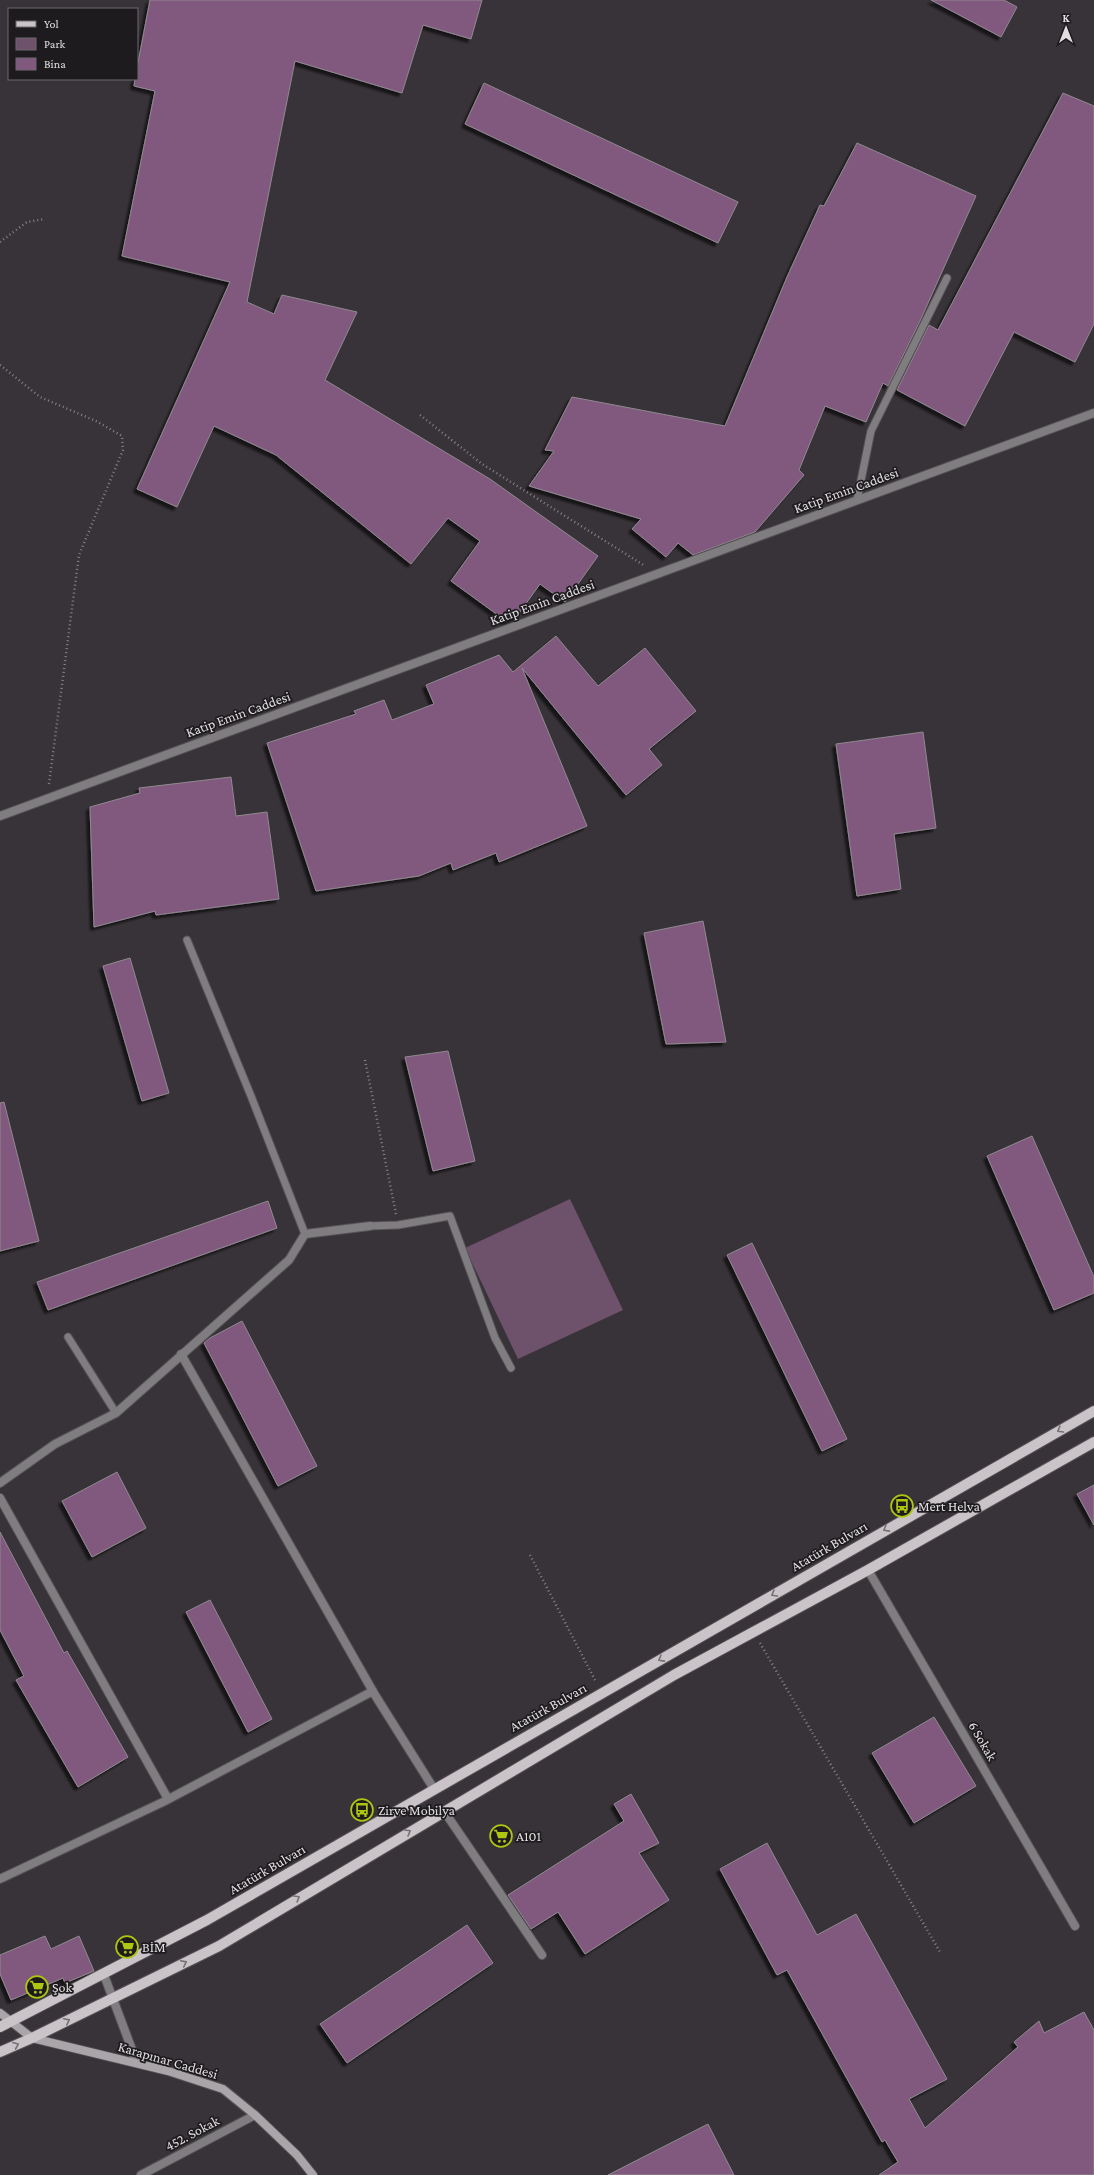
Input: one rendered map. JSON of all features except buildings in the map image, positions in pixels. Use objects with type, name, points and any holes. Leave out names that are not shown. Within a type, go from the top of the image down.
[{"type":"main road","name":"Atatürk Bulvarı","points":[[0,2027],[13,2022],[104,1975],[207,1920],[1094,1411]]},
{"type":"main road","points":[[0,2052],[32,2038],[219,1946],[674,1675],[868,1570],[1094,1442]]},
{"type":"street","name":"Katip Emin Caddesi","points":[[0,816],[1094,413]]},
{"type":"street","points":[[0,1483],[55,1444],[116,1413],[289,1260],[305,1234],[370,1226]]},
{"type":"street","points":[[181,1354],[373,1691],[434,1789]]},
{"type":"street","points":[[0,1498],[168,1799]]},
{"type":"street","name":"6 Sokak","points":[[868,1570],[1075,1926]]},
{"type":"street","points":[[0,1879],[168,1799],[373,1691]]},
{"type":"street","points":[[444,1811],[542,1955]]},
{"type":"street","points":[[104,1975],[114,1998],[137,2064]]},
{"type":"street","points":[[0,2013],[32,2038]]},
{"type":"street","name":"Karapınar Caddesi","points":[[32,2038],[168,2071],[223,2089],[255,2115],[297,2155],[313,2175]]},
{"type":"street","name":"452. Sokak","points":[[141,2175],[255,2115]]},
{"type":"lane","points":[[857,500],[871,431],[947,278]]},
{"type":"lane","points":[[187,940],[251,1096],[305,1234]]},
{"type":"lane","points":[[370,1226],[398,1225],[450,1216],[495,1338],[511,1368]]},
{"type":"lane","points":[[68,1337],[116,1413]]},
{"type":"path","points":[[0,242],[27,222],[45,219]]},
{"type":"path","points":[[0,365],[40,398],[96,421],[122,436],[123,450],[79,555],[47,798]]},
{"type":"path","points":[[420,415],[482,464],[657,573]]},
{"type":"path","points":[[365,1060],[398,1225]]},
{"type":"path","points":[[530,1555],[602,1693]]},
{"type":"path","points":[[754,1632],[940,1952]]},
{"type":"green space","points":[[570,1199],[623,1310],[518,1359],[465,1248]]},
{"type":"place","name":"Mert Helva","points":[[902,1506]]},
{"type":"place","name":"Zirve Mobilya","points":[[362,1810]]},
{"type":"place","name":"A101","points":[[501,1836]]},
{"type":"place","name":"BİM","points":[[127,1947]]},
{"type":"place","name":"Şok","points":[[37,1987]]}]
